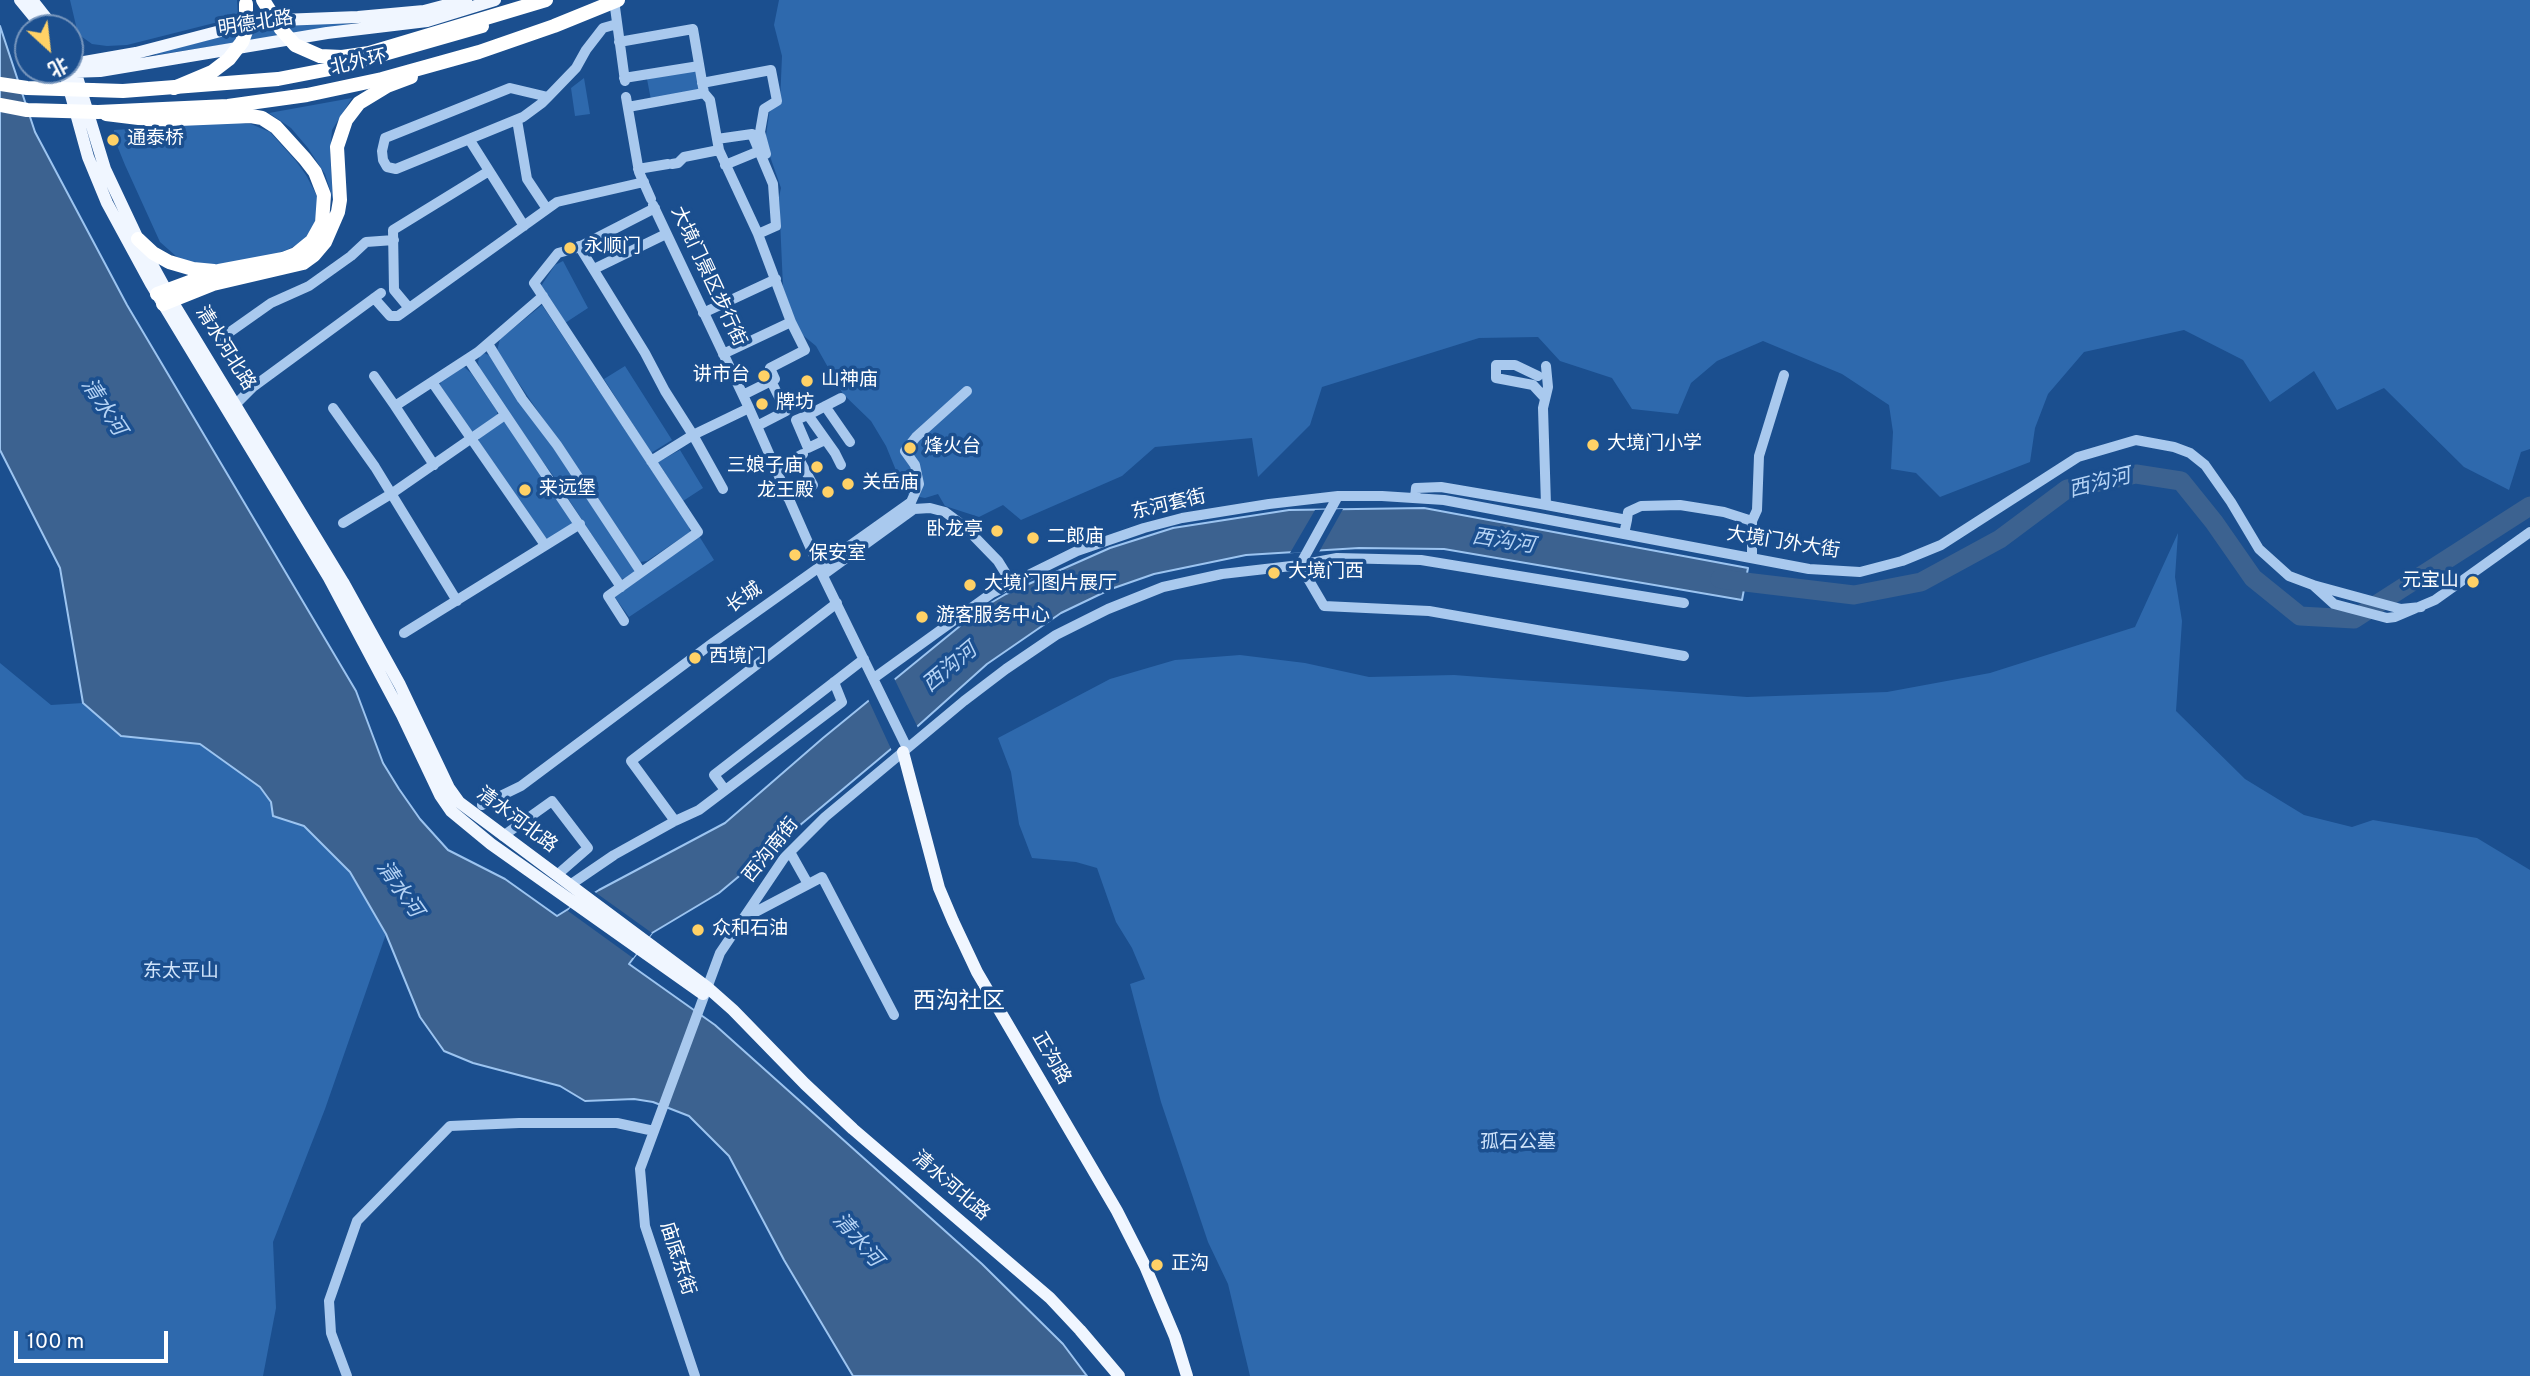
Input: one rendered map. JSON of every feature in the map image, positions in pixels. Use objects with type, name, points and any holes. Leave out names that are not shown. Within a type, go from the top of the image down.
[{"type":"highway","points":[[263,0],[281,29],[295,45],[320,56],[342,58],[409,42],[548,0]]},
{"type":"highway","name":"北外环","points":[[0,84],[27,88],[123,91],[278,79],[335,68],[448,37],[499,21],[548,0]]},
{"type":"highway","name":"北外环","points":[[98,113],[228,106],[307,95],[382,79],[479,52],[554,26],[616,0]]},
{"type":"highway","points":[[174,88],[212,72],[229,59],[242,42],[246,31],[246,2]]},
{"type":"highway","points":[[165,297],[303,263],[325,242],[335,223],[340,200],[337,146],[346,120],[359,103],[387,86],[482,56],[554,26]]},
{"type":"highway","points":[[0,105],[27,110],[98,113],[155,120],[240,116],[262,118],[292,143],[314,172],[324,195],[322,223],[312,241],[296,254],[283,259],[219,271],[165,297]]},
{"type":"highway","points":[[138,239],[153,253],[175,265],[219,271]]},
{"type":"main road","points":[[20,0],[32,14]]},
{"type":"main road","points":[[32,0],[43,14]]},
{"type":"main road","name":"明德北路","points":[[84,64],[271,21],[424,11],[466,0]]},
{"type":"main road","name":"明德北路","points":[[84,69],[100,71],[327,33],[427,22],[495,0]]},
{"type":"main road","name":"清水河北路","points":[[72,84],[80,131],[99,185],[329,578],[402,715],[440,794],[465,823],[574,894],[705,991],[853,1129],[1050,1298],[1119,1376]]},
{"type":"main road","name":"清水河北路","points":[[75,84],[105,169],[165,297],[236,404],[343,582],[400,685],[449,788],[459,802],[556,875],[574,894]]},
{"type":"main road","name":"正沟路","points":[[902,751],[933,894],[950,934],[968,971],[1121,1236],[1144,1282],[1181,1376]]},
{"type":"main road","name":"正沟路","points":[[902,751],[939,888],[953,922],[977,972],[1123,1222],[1170,1325],[1186,1376]]},
{"type":"main road","name":"清水河北路","points":[[705,991],[848,1135],[1046,1304],[1110,1376]]},
{"type":"street","points":[[616,0],[624,80],[699,66]]},
{"type":"street","points":[[548,97],[510,88],[385,138],[383,160],[387,167],[396,169],[517,120],[548,97],[576,68],[603,28],[617,23]]},
{"type":"street","points":[[620,42],[693,29],[703,88],[710,100],[725,165],[758,234],[791,322],[805,350],[770,368],[775,379],[743,395]]},
{"type":"street","points":[[703,88],[771,70],[778,102],[764,109],[756,133],[759,151],[774,184],[776,226],[758,234]]},
{"type":"street","name":"大境门景区步行街","points":[[703,88],[627,102],[638,169],[749,408],[814,556]]},
{"type":"street","points":[[517,120],[527,179],[547,209]]},
{"type":"street","points":[[638,169],[678,163],[684,157],[756,133]]},
{"type":"street","points":[[756,133],[770,165],[767,170]]},
{"type":"street","points":[[469,139],[524,226]]},
{"type":"street","points":[[725,165],[759,151]]},
{"type":"street","points":[[409,308],[394,290],[393,230],[489,171]]},
{"type":"street","points":[[236,404],[253,387],[377,296],[390,316],[398,316],[557,202],[644,182]]},
{"type":"street","points":[[624,621],[608,596],[698,532],[534,283],[558,253],[579,246],[653,204]]},
{"type":"street","points":[[594,269],[666,234]]},
{"type":"street","points":[[253,387],[220,339],[271,303],[309,286],[366,242],[394,240]]},
{"type":"street","points":[[579,246],[694,435],[723,489]]},
{"type":"street","points":[[704,313],[776,279]]},
{"type":"street","points":[[395,406],[468,359],[543,296]]},
{"type":"street","points":[[723,355],[791,322]]},
{"type":"street","points":[[488,344],[641,572]]},
{"type":"street","points":[[468,359],[621,587]]},
{"type":"street","points":[[1538,376],[1515,365],[1496,365],[1496,378],[1533,385],[1545,398]]},
{"type":"street","points":[[1546,366],[1548,387],[1543,408],[1546,505]]},
{"type":"street","points":[[1752,558],[1752,520],[1757,510],[1759,456],[1784,375]]},
{"type":"street","points":[[374,376],[434,465]]},
{"type":"street","points":[[771,381],[786,411],[796,420],[808,448]]},
{"type":"street","points":[[432,382],[545,545]]},
{"type":"street","name":"长城","points":[[482,805],[521,786],[714,642],[911,502],[919,484],[915,465],[905,451],[916,437],[967,391]]},
{"type":"street","points":[[796,420],[841,398]]},
{"type":"street","points":[[825,407],[850,442]]},
{"type":"street","points":[[333,408],[391,494],[457,601]]},
{"type":"street","points":[[651,461],[694,435],[749,408]]},
{"type":"street","points":[[757,426],[786,411]]},
{"type":"street","points":[[343,523],[391,494],[505,415]]},
{"type":"street","points":[[808,415],[841,465]]},
{"type":"street","points":[[775,469],[825,439]]},
{"type":"street","name":"大境门外大街","points":[[1338,496],[1444,500],[1830,572],[1860,572],[1902,561],[1941,545],[2078,457],[2136,440],[2154,442],[2190,453],[2205,465],[2266,556],[2289,576],[2317,589],[2401,609],[2421,607]]},
{"type":"street","points":[[788,498],[813,485],[798,457]]},
{"type":"street","points":[[1415,498],[1416,488],[1441,487],[1627,520]]},
{"type":"street","points":[[1300,565],[1338,496]]},
{"type":"street","name":"东河套街","points":[[876,683],[912,649],[1011,582],[1077,551],[1182,518],[1338,496]]},
{"type":"street","points":[[1624,534],[1628,512],[1641,506],[1680,505],[1724,512],[1752,520]]},
{"type":"street","points":[[1011,582],[998,561],[964,526],[945,512],[930,508],[914,509],[821,572],[876,683],[902,751],[1006,669],[1056,635],[1108,608],[1163,587],[1222,574],[1337,558],[1421,560],[1684,603]]},
{"type":"street","points":[[404,634],[580,524]]},
{"type":"street","name":"大境门外大街","points":[[2317,589],[2334,604],[2389,618],[2435,600],[2530,532]]},
{"type":"street","points":[[1300,565],[1324,606],[1429,611],[1684,656]]},
{"type":"street","points":[[675,821],[631,761],[837,603]]},
{"type":"street","points":[[725,790],[714,775],[864,659]]},
{"type":"street","points":[[574,894],[614,855],[699,810],[842,702],[834,682]]},
{"type":"street","name":"西沟南街","points":[[700,1009],[720,953],[790,852],[825,817],[902,751]]},
{"type":"street","points":[[503,836],[552,801],[588,848],[556,875]]},
{"type":"street","points":[[790,852],[807,884]]},
{"type":"street","points":[[742,919],[822,877],[894,1015]]},
{"type":"street","name":"庙底东街","points":[[695,1376],[645,1226],[640,1168],[700,1009]]},
{"type":"street","points":[[347,1376],[331,1334],[329,1301],[357,1221],[450,1126],[617,1123],[654,1130]]},
{"type":"green space","points":[[70,0],[237,0],[238,17],[127,45],[107,46],[92,44],[84,38],[84,14],[73,14]]},
{"type":"green space","points":[[779,0],[2530,0],[2530,449],[2521,452],[2509,490],[2464,467],[2384,388],[2337,410],[2314,371],[2270,402],[2243,360],[2184,330],[2084,352],[2048,394],[2035,428],[2030,462],[1940,497],[1916,473],[1891,469],[1893,432],[1889,405],[1842,374],[1763,341],[1717,361],[1691,383],[1678,414],[1632,409],[1612,378],[1560,361],[1538,337],[1479,338],[1322,387],[1310,425],[1258,477],[1252,438],[1155,447],[1122,476],[1021,520],[1003,505],[979,517],[945,506],[938,494],[925,498],[909,495],[871,421],[843,394],[816,346],[799,332],[783,287],[779,197],[781,188],[765,142],[770,108],[780,102],[782,56],[774,25]]},
{"type":"green space","points":[[294,23],[354,24],[156,55],[155,53],[263,27]]},
{"type":"green space","points":[[697,70],[701,91],[651,100],[647,79]]},
{"type":"green space","points":[[584,78],[590,114],[575,116],[571,88]]},
{"type":"green space","points":[[352,98],[332,130],[330,154],[333,199],[325,174],[308,148],[291,128],[269,113]]},
{"type":"green space","points":[[229,122],[251,124],[270,132],[306,175],[317,196],[318,212],[313,228],[304,240],[291,248],[271,256],[215,266],[196,265],[177,257],[160,242],[125,165],[114,138],[114,130]]},
{"type":"green space","points":[[563,261],[588,308],[565,323],[541,286],[555,265]]},
{"type":"green space","points":[[542,305],[689,526],[690,532],[647,561],[640,562],[497,351],[500,339]]},
{"type":"green space","points":[[484,353],[491,356],[635,568],[634,573],[621,579],[554,477],[499,401],[480,371],[478,362],[480,355]]},
{"type":"green space","points":[[463,366],[471,373],[497,411],[497,417],[475,432],[471,431],[440,385],[441,381]]},
{"type":"green space","points":[[625,366],[672,440],[651,453],[604,379]]},
{"type":"green space","points":[[501,422],[506,422],[572,518],[572,525],[549,539],[544,537],[479,442],[479,438]]},
{"type":"green space","points":[[680,450],[703,488],[683,501],[658,462]]},
{"type":"green space","name":"孤石公墓","points":[[2178,533],[2175,577],[2182,621],[2176,711],[2245,779],[2304,815],[2352,827],[2373,820],[2477,838],[2530,870],[2530,1376],[1250,1376],[1228,1284],[1208,1242],[1161,1102],[1130,984],[1145,979],[1132,948],[1116,922],[1097,868],[1076,862],[1032,858],[1019,824],[1011,772],[998,738],[1110,679],[1175,660],[1240,655],[1305,663],[1369,677],[1454,675],[1747,697],[1887,692],[1990,673],[2135,627]]},
{"type":"green space","points":[[699,536],[714,560],[629,617],[614,596]]},
{"type":"green space","name":"东太平山","points":[[0,663],[51,705],[83,703],[122,736],[200,744],[262,788],[271,802],[273,816],[304,826],[327,848],[350,872],[386,934],[325,1109],[273,1242],[276,1308],[263,1376],[0,1376]]},
{"type":"water","name":"清水河","points":[[0,26],[14,68],[14,84],[19,84],[35,132],[127,305],[356,691],[383,763],[399,789],[420,819],[448,850],[505,879],[557,916],[599,890],[725,823],[823,738],[982,608],[1006,594],[1110,548],[1173,528],[1289,510],[1424,508],[1748,568],[1742,600],[1444,549],[1359,548],[1246,555],[1154,574],[1111,589],[1061,613],[987,664],[910,733],[719,893],[652,933],[629,964],[715,1025],[982,1264],[1063,1344],[1087,1376],[853,1376],[784,1260],[729,1156],[689,1116],[653,1102],[634,1099],[585,1101],[560,1086],[473,1063],[444,1051],[420,1017],[386,934],[350,872],[304,826],[273,816],[271,802],[260,787],[200,744],[121,736],[83,703],[60,568],[0,450]]},
{"type":"pier","points":[[1343,509],[1319,552],[1290,553],[1315,510]]},
{"type":"pier","points":[[894,678],[919,730],[892,751],[868,699]]},
{"type":"pier","points":[[592,890],[652,933],[633,958],[568,911],[575,901]]},
{"type":"waterway","name":"西沟河","points":[[1720,579],[1854,595],[1921,582],[2000,539],[2067,489],[2136,474],[2181,481],[2253,578],[2300,616],[2354,619],[2530,506]]},
{"type":"place","name":"通泰桥","points":[[113,140]]},
{"type":"place","name":"永顺门","points":[[570,248]]},
{"type":"place","name":"讲市台","points":[[764,376]]},
{"type":"place","name":"山神庙","points":[[807,381]]},
{"type":"place","name":"牌坊","points":[[762,404]]},
{"type":"place","name":"大境门小学","points":[[1593,445]]},
{"type":"place","name":"烽火台","points":[[910,448]]},
{"type":"place","name":"三娘子庙","points":[[817,467]]},
{"type":"place","name":"关岳庙","points":[[848,484]]},
{"type":"place","name":"来远堡","points":[[525,490]]},
{"type":"place","name":"龙王殿","points":[[828,492]]},
{"type":"place","name":"卧龙亭","points":[[997,531]]},
{"type":"place","name":"二郎庙","points":[[1033,538]]},
{"type":"place","name":"保安室","points":[[795,555]]},
{"type":"place","name":"大境门西","points":[[1274,573]]},
{"type":"place","name":"元宝山","points":[[2473,582]]},
{"type":"place","name":"大境门图片展厅","points":[[970,585]]},
{"type":"place","name":"游客服务中心","points":[[922,617]]},
{"type":"place","name":"西境门","points":[[695,658]]},
{"type":"place","name":"众和石油","points":[[698,930]]},
{"type":"place","name":"正沟","points":[[1157,1265]]},
{"type":"district","name":"西沟社区","points":[[959,1003]]}]
